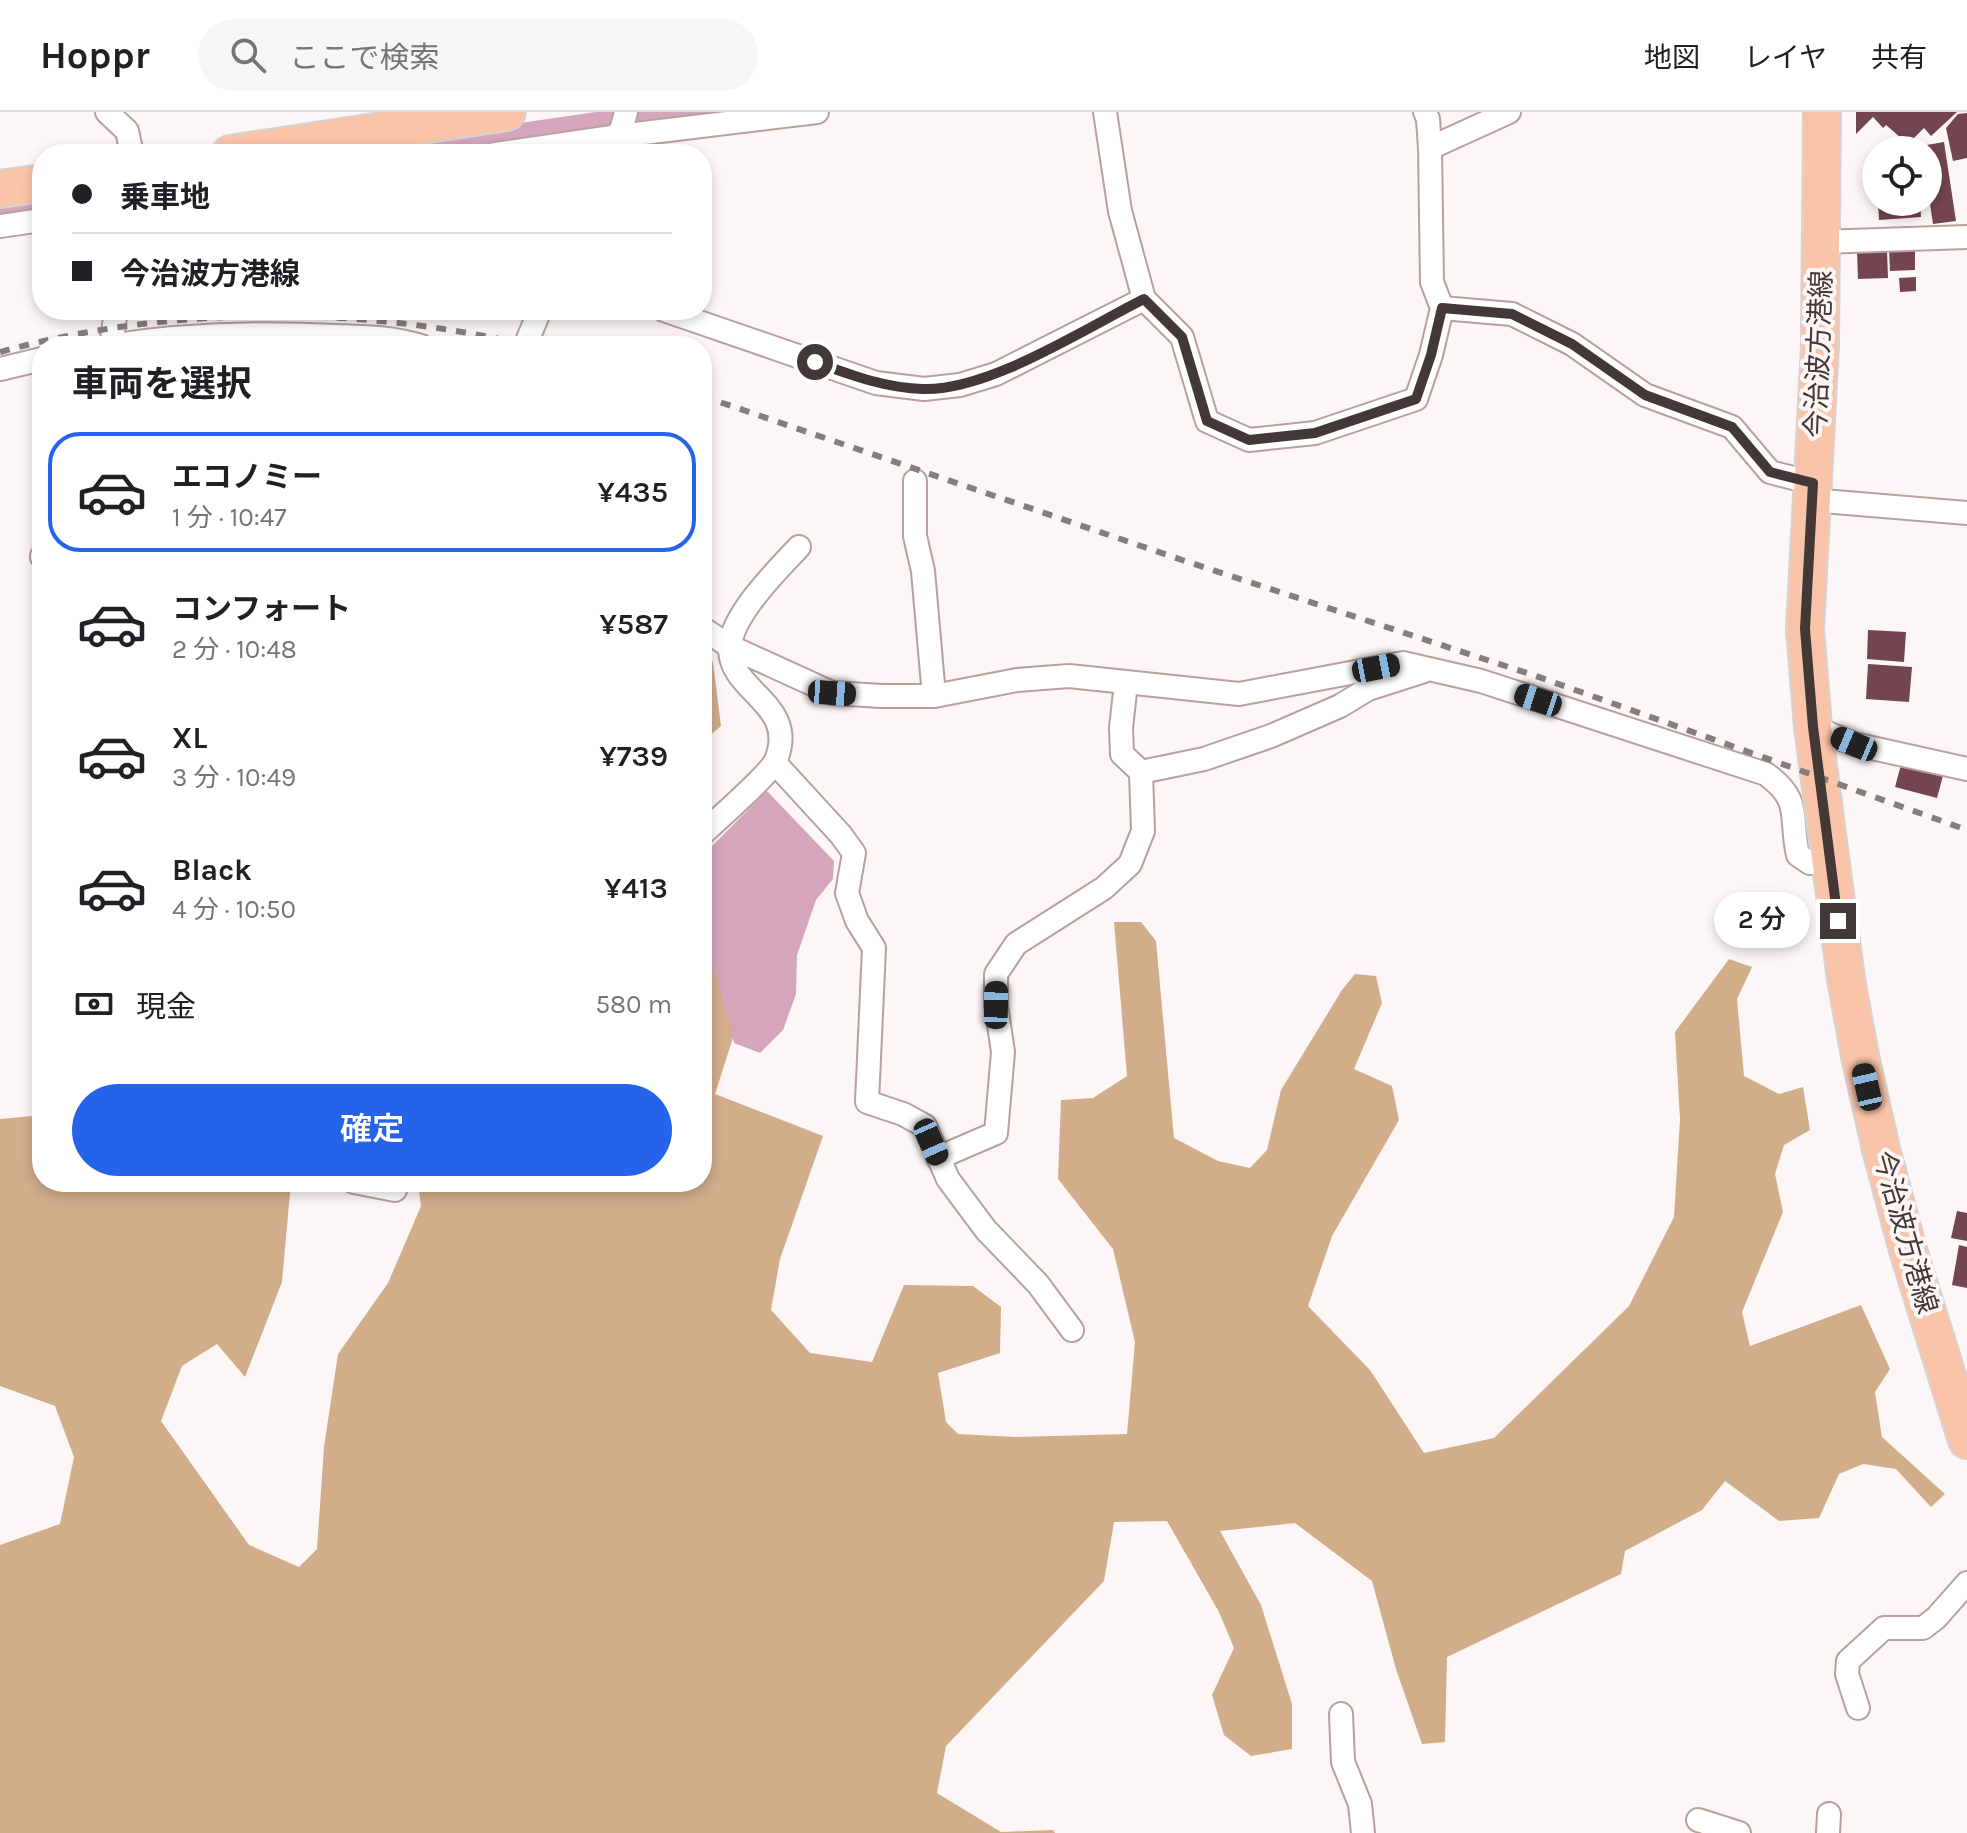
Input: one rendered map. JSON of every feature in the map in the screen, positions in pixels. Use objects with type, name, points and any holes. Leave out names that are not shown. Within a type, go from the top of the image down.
[{"type":"main road","name":"今治波方港線","points":[[1822,112],[1820,345],[1805,629],[1813,727],[1846,979],[1881,1149],[1908,1250],[1959,1381],[1967,1440]]},
{"type":"main road","points":[[296,144],[499,113]]},
{"type":"main road","points":[[0,189],[32,184]]},
{"type":"street","points":[[107,112],[127,131],[130,144]]},
{"type":"street","points":[[551,144],[619,132],[817,112]]},
{"type":"street","points":[[1105,112],[1120,211],[1144,299],[1182,337],[1207,421],[1249,440],[1315,433],[1416,399],[1442,308],[1432,282],[1430,148],[1425,112]]},
{"type":"street","points":[[1430,148],[1509,112]]},
{"type":"street","points":[[0,226],[32,221]]},
{"type":"street","points":[[1821,242],[1967,237]]},
{"type":"street","points":[[693,320],[876,383],[924,389],[960,385],[996,374],[1144,299]]},
{"type":"street","points":[[1442,308],[1512,314],[1572,344],[1645,395],[1732,427],[1770,472],[1812,492],[1967,513]]},
{"type":"street","points":[[225,336],[337,336]]},
{"type":"street","points":[[0,369],[32,361]]},
{"type":"street","points":[[915,481],[915,536],[923,571],[934,696]]},
{"type":"street","points":[[712,824],[775,763],[782,742],[777,718],[733,667],[729,646],[758,591],[799,547]]},
{"type":"street","points":[[712,635],[729,646],[832,693],[934,696],[1017,680],[1069,676],[1239,694],[1403,663],[1481,681],[1766,774],[1785,788],[1793,804],[1793,836],[1798,855],[1810,863],[1830,862]]},
{"type":"street","points":[[1141,772],[1204,759],[1271,736],[1340,706],[1368,689],[1429,669]]},
{"type":"street","points":[[938,1158],[996,1133],[1003,1052],[996,1005],[996,974],[1016,944],[1104,888],[1130,864],[1143,831],[1141,772],[1122,754],[1121,728],[1126,683]]},
{"type":"street","points":[[1813,727],[1854,744],[1967,769]]},
{"type":"street","points":[[775,763],[854,853],[847,893],[857,921],[874,948],[867,1102],[903,1114],[925,1126],[948,1179],[986,1230],[1038,1284],[1072,1330]]},
{"type":"street","points":[[1858,1708],[1847,1674],[1848,1661],[1884,1628],[1923,1628],[1967,1583]]},
{"type":"street","points":[[1341,1714],[1343,1762],[1360,1804],[1363,1833]]},
{"type":"street","points":[[1698,1820],[1739,1833]]},
{"type":"shaded area","points":[[596,112],[774,112],[520,144],[374,144]]},
{"type":"shaded area","points":[[32,196],[32,217],[0,222],[0,201]]},
{"type":"shaded area","points":[[712,661],[713,662],[721,726],[712,734]]},
{"type":"shaded area","points":[[767,791],[834,861],[833,879],[816,900],[797,955],[796,994],[783,1030],[760,1053],[734,1043],[712,966],[712,846]]},
{"type":"shaded area","points":[[1114,922],[1141,922],[1156,941],[1174,1138],[1218,1161],[1250,1168],[1267,1150],[1281,1090],[1342,990],[1355,974],[1376,976],[1382,1003],[1354,1069],[1392,1086],[1399,1120],[1332,1236],[1308,1306],[1370,1370],[1424,1453],[1494,1438],[1629,1306],[1674,1217],[1680,1119],[1675,1032],[1729,959],[1752,967],[1737,999],[1744,1076],[1779,1094],[1803,1087],[1810,1130],[1784,1145],[1775,1174],[1783,1212],[1742,1312],[1750,1346],[1861,1305],[1890,1369],[1875,1392],[1882,1437],[1945,1494],[1931,1507],[1896,1469],[1863,1464],[1839,1474],[1819,1518],[1779,1521],[1725,1481],[1702,1510],[1625,1551],[1621,1574],[1447,1657],[1445,1742],[1422,1744],[1396,1669],[1372,1581],[1295,1523],[1220,1531],[1261,1605],[1292,1704],[1292,1749],[1251,1756],[1224,1735],[1212,1695],[1234,1648],[1219,1612],[1167,1521],[1114,1522],[1104,1581],[946,1746],[937,1793],[1001,1832],[1053,1830],[1055,1833],[0,1833],[0,1545],[60,1524],[74,1457],[55,1406],[0,1386],[0,1119],[32,1116],[32,1192],[290,1192],[282,1282],[245,1377],[217,1344],[182,1366],[161,1421],[249,1545],[299,1567],[317,1549],[324,1447],[338,1354],[388,1283],[421,1206],[419,1192],[712,1192],[712,965],[737,1025],[715,1094],[823,1136],[780,1259],[771,1310],[810,1353],[872,1362],[904,1285],[973,1286],[1001,1307],[1000,1353],[938,1373],[946,1422],[958,1434],[1015,1437],[1127,1434],[1135,1342],[1113,1249],[1058,1179],[1061,1100],[1093,1098],[1127,1076]]},
{"type":"building","points":[[1856,112],[1957,112],[1931,136],[1924,128],[1916,136],[1899,136],[1886,125],[1883,128],[1873,117],[1856,134]]},
{"type":"building","points":[[1967,113],[1967,158],[1953,161],[1946,128],[1958,114]]},
{"type":"building","points":[[1942,142],[1956,221],[1933,224],[1932,216],[1942,216]]},
{"type":"building","points":[[1879,216],[1921,216],[1921,217],[1879,220]]},
{"type":"building","points":[[1915,248],[1915,270],[1890,271],[1889,249]]},
{"type":"building","points":[[1887,251],[1888,278],[1858,279],[1857,252]]},
{"type":"building","points":[[1916,277],[1916,291],[1900,292],[1899,278]]},
{"type":"building","points":[[1868,630],[1906,632],[1904,662],[1867,659]]},
{"type":"building","points":[[1868,664],[1912,667],[1909,702],[1866,699]]},
{"type":"building","points":[[1902,761],[1944,772],[1937,798],[1895,787]]},
{"type":"building","points":[[1957,1211],[1967,1213],[1967,1241],[1951,1238]]},
{"type":"building","points":[[1959,1245],[1967,1247],[1967,1288],[1952,1285]]},
{"type":"railway","points":[[70,336],[131,325],[187,320]]},
{"type":"railway","points":[[366,320],[480,336]]},
{"type":"railway","points":[[0,352],[32,345]]},
{"type":"railway","points":[[712,399],[1182,560],[1536,676],[1967,830]]},
{"type":"route","points":[[815,362],[876,383],[924,389],[960,385],[996,374],[1144,299],[1182,337],[1207,421],[1249,440],[1315,433],[1416,399],[1442,308],[1512,314],[1572,344],[1645,395],[1732,427],[1770,472],[1813,483],[1805,629],[1813,727],[1838,921]]}]
